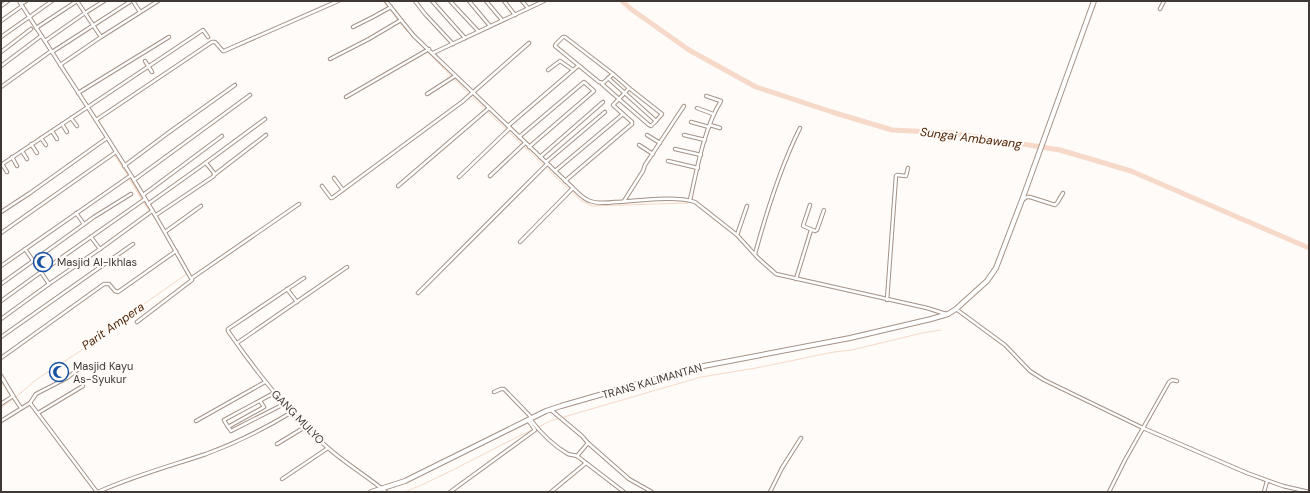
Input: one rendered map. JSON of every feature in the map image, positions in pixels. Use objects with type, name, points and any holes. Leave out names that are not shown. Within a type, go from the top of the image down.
[{"type":"highway","name":"TRANS KALIMANTAN","points":[[371,492],[418,475],[550,410],[693,368],[820,344],[931,319],[948,314],[956,309],[991,276],[1000,259],[1094,1]]},
{"type":"street","points":[[1,6],[8,1]]},
{"type":"street","points":[[19,1],[96,120],[152,211],[156,215],[192,278]]},
{"type":"street","points":[[1,21],[26,1]]},
{"type":"street","points":[[1,37],[52,1]]},
{"type":"street","points":[[36,28],[78,1],[101,37]]},
{"type":"street","points":[[45,41],[104,1]]},
{"type":"street","points":[[1,87],[51,52],[132,1],[140,12]]},
{"type":"street","points":[[60,65],[158,1]]},
{"type":"street","points":[[96,120],[212,42],[215,42],[224,51],[338,1]]},
{"type":"street","points":[[386,1],[414,36],[429,49],[471,94],[519,137],[523,144],[529,147],[547,163],[565,181],[571,190],[585,199],[592,202],[602,203],[676,199],[690,200],[700,205],[737,235],[776,274],[948,314]]},
{"type":"street","points":[[415,1],[453,44]]},
{"type":"street","points":[[432,1],[465,38]]},
{"type":"street","points":[[450,1],[478,32]]},
{"type":"street","points":[[469,1],[490,26]]},
{"type":"street","points":[[486,1],[502,20]]},
{"type":"street","points":[[504,1],[515,15]]},
{"type":"street","points":[[522,1],[528,8]]},
{"type":"street","points":[[432,53],[544,1]]},
{"type":"street","points":[[1160,10],[1164,1]]},
{"type":"street","points":[[354,27],[391,7]]},
{"type":"street","points":[[330,59],[362,43],[401,20]]},
{"type":"street","points":[[1,52],[31,29]]},
{"type":"street","points":[[7,172],[1,164],[203,30],[208,37]]},
{"type":"street","points":[[1,66],[41,36]]},
{"type":"street","points":[[78,93],[169,37]]},
{"type":"street","points":[[563,37],[613,74],[661,113],[662,116],[650,126],[602,84],[578,66],[555,46],[563,37]]},
{"type":"street","points":[[322,186],[331,199],[471,94],[529,43]]},
{"type":"street","points":[[346,96],[429,49]]},
{"type":"street","points":[[145,61],[152,72]]},
{"type":"street","points":[[548,70],[560,61],[573,70]]},
{"type":"street","points":[[459,177],[508,128],[578,66]]},
{"type":"street","points":[[602,84],[613,74]]},
{"type":"street","points":[[427,94],[455,76]]},
{"type":"street","points":[[608,78],[656,121]]},
{"type":"street","points":[[519,137],[584,82],[594,91],[529,147]]},
{"type":"street","points":[[124,166],[235,85]]},
{"type":"street","points":[[565,181],[632,124],[613,104],[629,88]]},
{"type":"street","points":[[134,180],[250,95]]},
{"type":"street","points":[[690,200],[709,126],[713,114],[721,102],[706,96]]},
{"type":"street","points":[[540,157],[603,102]]},
{"type":"street","points":[[624,202],[652,154],[684,106]]},
{"type":"street","points":[[697,108],[713,114]]},
{"type":"street","points":[[398,186],[488,109]]},
{"type":"street","points":[[418,293],[547,163],[606,112]]},
{"type":"street","points":[[555,171],[623,114]]},
{"type":"street","points":[[71,118],[76,126]]},
{"type":"street","points":[[148,204],[265,119]]},
{"type":"street","points":[[691,122],[720,128]]},
{"type":"street","points":[[62,124],[67,132]]},
{"type":"street","points":[[755,254],[775,186],[800,128]]},
{"type":"street","points":[[52,131],[57,139]]},
{"type":"street","points":[[156,215],[214,176],[266,135]]},
{"type":"street","points":[[647,135],[660,143]]},
{"type":"street","points":[[684,135],[705,140]]},
{"type":"street","points":[[142,195],[222,136]]},
{"type":"street","points":[[41,138],[46,145]]},
{"type":"street","points":[[1,212],[107,138]]},
{"type":"street","points":[[31,144],[37,153]]},
{"type":"street","points":[[490,176],[523,144]]},
{"type":"street","points":[[639,145],[652,154]]},
{"type":"street","points":[[675,148],[701,155]]},
{"type":"street","points":[[22,151],[27,159]]},
{"type":"street","points":[[1,233],[116,152]]},
{"type":"street","points":[[12,157],[17,166]]},
{"type":"street","points":[[668,161],[698,168]]},
{"type":"street","points":[[206,163],[214,173],[214,176]]},
{"type":"street","points":[[887,300],[896,176],[906,176],[908,168]]},
{"type":"street","points":[[1,266],[76,212],[130,176]]},
{"type":"street","points":[[334,178],[343,190]]},
{"type":"street","points":[[520,242],[571,190]]},
{"type":"street","points":[[1,284],[84,224],[130,194]]},
{"type":"street","points":[[1022,200],[1030,197],[1055,205],[1063,194]]},
{"type":"street","points":[[1,301],[145,199]]},
{"type":"street","points":[[137,322],[192,281],[192,278],[299,204]]},
{"type":"street","points":[[165,232],[201,206]]},
{"type":"street","points":[[737,235],[747,206]]},
{"type":"street","points":[[810,206],[804,227],[811,230],[817,230],[824,210]]},
{"type":"street","points":[[1,319],[152,211]]},
{"type":"street","points":[[76,212],[84,224]]},
{"type":"street","points":[[796,279],[811,230]]},
{"type":"street","points":[[91,237],[100,249]]},
{"type":"street","points":[[1,337],[133,244]]},
{"type":"street","points":[[25,249],[49,284]]},
{"type":"street","points":[[1,358],[104,284],[109,284],[115,292],[118,292],[176,251]]},
{"type":"street","points":[[237,343],[347,267]]},
{"type":"street","points":[[297,302],[288,289],[304,278]]},
{"type":"street","name":"GANG MULYO","points":[[288,289],[228,329],[228,331],[265,382],[305,427],[328,448],[386,492]]},
{"type":"street","points":[[956,309],[1005,345],[1035,374],[1143,428],[1247,473],[1309,492]]},
{"type":"street","points":[[1,421],[30,403],[36,394],[67,378],[86,365]]},
{"type":"street","points":[[1,376],[13,398],[21,408]]},
{"type":"street","points":[[1109,492],[1169,382],[1172,380],[1177,381]]},
{"type":"street","points":[[196,421],[265,382]]},
{"type":"street","points":[[38,413],[83,386]]},
{"type":"street","points":[[494,392],[504,389],[530,419],[535,428],[563,450],[577,456],[624,492]]},
{"type":"street","points":[[274,393],[224,420],[232,432],[284,404]]},
{"type":"street","points":[[1,404],[13,398]]},
{"type":"street","points":[[228,427],[264,407],[260,401]]},
{"type":"street","points":[[30,403],[98,492],[229,445],[269,426],[292,412]]},
{"type":"street","points":[[550,410],[564,420],[629,479],[652,492]]},
{"type":"street","points":[[277,444],[305,427]]},
{"type":"street","points":[[450,492],[535,431],[535,428]]},
{"type":"street","points":[[770,492],[782,468],[801,438]]},
{"type":"street","points":[[577,456],[588,443]]},
{"type":"street","points":[[282,479],[328,448]]},
{"type":"street","points":[[551,492],[586,463]]},
{"type":"street","points":[[1264,492],[1267,480]]},
{"type":"street","points":[[1291,492],[1292,488]]},
{"type":"waterway","points":[[383,1],[388,7]]},
{"type":"waterway","name":"Sungai Ambawang","points":[[622,1],[689,50],[756,87],[892,130],[952,133],[1060,150],[1131,171],[1309,248]]},
{"type":"waterway","points":[[390,9],[404,28],[469,94],[580,200],[592,206],[688,203]]},
{"type":"waterway","points":[[116,155],[128,174]]},
{"type":"waterway","points":[[130,178],[142,198]]},
{"type":"waterway","points":[[145,202],[150,210]]},
{"type":"waterway","points":[[152,214],[174,250]]},
{"type":"waterway","name":"Parit Ampera","points":[[16,397],[37,379],[88,346],[110,328],[188,273]]},
{"type":"waterway","points":[[539,427],[550,421],[701,377],[852,350],[922,333],[941,330]]},
{"type":"waterway","name":"Parit Ampera","points":[[1,408],[13,399]]},
{"type":"waterway","points":[[405,492],[534,429]]},
{"type":"place","name":"Masjid Al-Ikhlas","points":[[43,262]]},
{"type":"place","name":"Masjid Kayu As-Syukur","points":[[59,372]]}]
